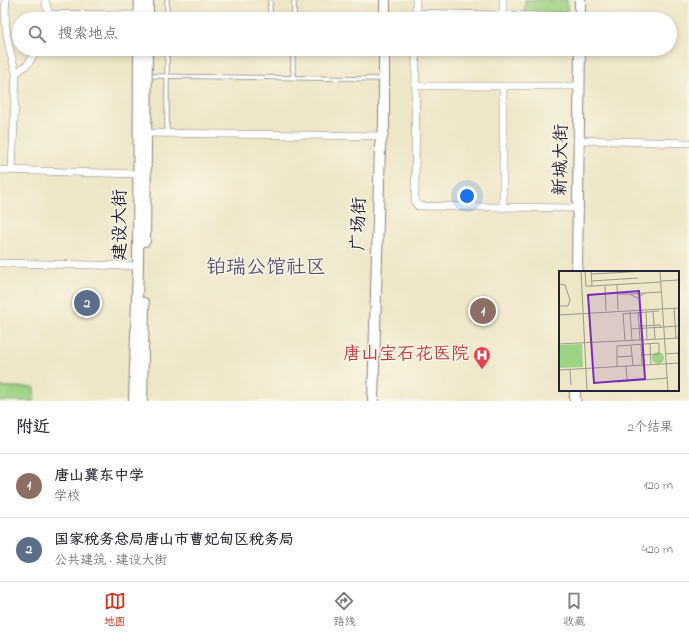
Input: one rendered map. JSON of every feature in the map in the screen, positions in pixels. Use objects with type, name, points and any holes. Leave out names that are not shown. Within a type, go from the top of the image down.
[{"type":"main road","points":[[140,0],[142,12]]},
{"type":"main road","points":[[145,12],[148,0]]},
{"type":"main road","points":[[384,12],[385,0]]},
{"type":"main road","points":[[580,0],[580,12]]},
{"type":"main road","name":"建设大街","points":[[134,401],[138,266],[139,56]]},
{"type":"main road","name":"建设大街","points":[[142,401],[147,56]]},
{"type":"main road","name":"广场街","points":[[373,401],[379,154],[384,128],[384,56]]},
{"type":"main road","name":"新城大街","points":[[577,271],[580,56]]},
{"type":"street","points":[[6,0],[6,33],[16,73],[12,171]]},
{"type":"street","points":[[46,0],[48,12]]},
{"type":"street","points":[[416,0],[416,12]]},
{"type":"street","points":[[503,0],[503,12]]},
{"type":"street","points":[[16,73],[28,64],[33,56]]},
{"type":"street","points":[[416,56],[415,202],[418,206],[571,208]]},
{"type":"street","points":[[416,86],[580,86]]},
{"type":"street","points":[[503,86],[503,208]]},
{"type":"street","points":[[146,133],[382,136]]},
{"type":"street","points":[[579,140],[689,143]]},
{"type":"street","points":[[0,170],[138,174]]},
{"type":"street","points":[[0,263],[138,266]]},
{"type":"lane","points":[[167,0],[167,12]]},
{"type":"lane","points":[[270,0],[270,12]]},
{"type":"lane","points":[[294,0],[294,12]]},
{"type":"lane","points":[[167,56],[167,133]]},
{"type":"lane","points":[[293,56],[293,78]]},
{"type":"lane","points":[[154,76],[384,79]]},
{"type":"green space","points":[[525,0],[567,0],[567,12],[525,12]]},
{"type":"green space","points":[[0,387],[34,387],[34,401],[0,401]]},
{"type":"place","name":"国家税务总局唐山市曹妃甸区税务局","points":[[87,303]]},
{"type":"place","name":"唐山冀东中学","points":[[483,311]]},
{"type":"place","name":"唐山宝石花医院","points":[[482,370]]},
{"type":"district","name":"铂瑞公馆社区","points":[[266,268]]}]
